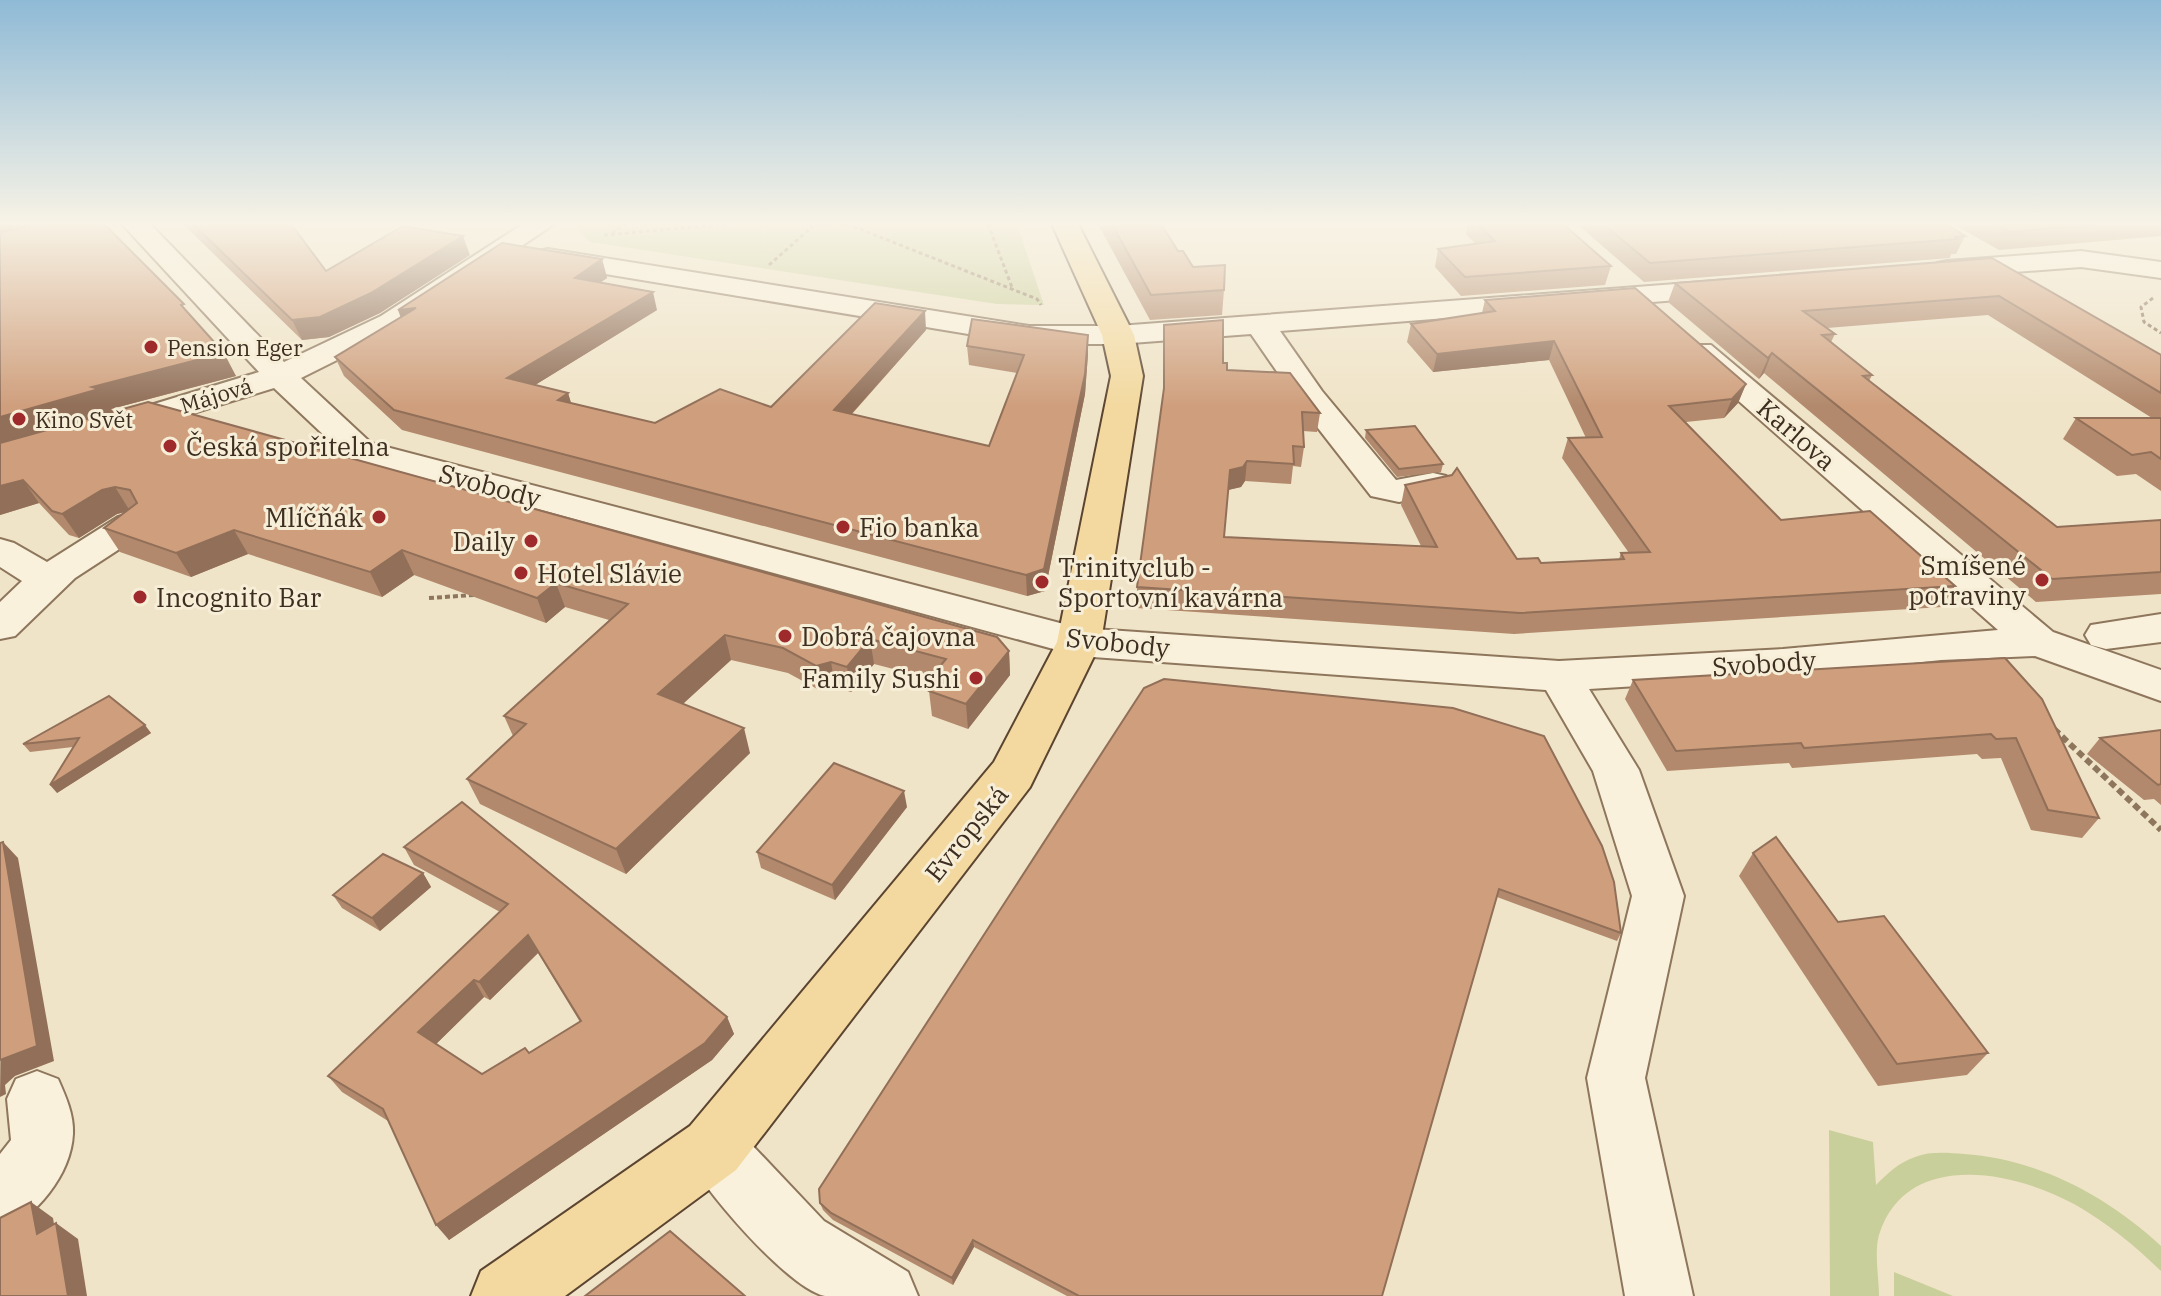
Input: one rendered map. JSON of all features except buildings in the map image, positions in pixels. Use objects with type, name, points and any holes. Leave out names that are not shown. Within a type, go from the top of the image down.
[{"type":"main road","name":"Evropská","points":[[506,1296],[713,1148],[1013,774],[1079,642],[1127,376],[1118,335],[1094,284]]},
{"type":"street","name":"Svobody","points":[[193,284],[280,376],[359,450],[1079,642],[1559,676],[1783,663],[1941,646],[2038,642],[2161,686]]},
{"type":"street","name":"Májová","points":[[85,435],[280,376],[391,322],[449,284]]},
{"type":"street","points":[[720,284],[1029,335],[1118,335],[1626,286],[1760,286]]},
{"type":"street","points":[[2034,284],[2040,288]]},
{"type":"street","name":"Karlova","points":[[1626,286],[2038,642]]},
{"type":"street","points":[[1259,323],[1311,398],[1384,488],[1399,491],[1433,484]]},
{"type":"street","points":[[0,626],[47,579],[131,525]]},
{"type":"street","points":[[0,551],[47,579]]},
{"type":"street","points":[[2106,635],[2161,628]]},
{"type":"street","points":[[1559,676],[1616,770],[1658,896],[1616,1078],[1659,1296]]},
{"type":"street","points":[[0,1200],[35,1162],[46,1126],[37,1099]]},
{"type":"street","points":[[713,1148],[801,1244],[884,1296]]},
{"type":"path","points":[[999,284],[1037,299]]},
{"type":"path","points":[[1011,284],[1013,290]]},
{"type":"path","points":[[2161,291],[2141,307],[2144,322],[2161,333]]},
{"type":"path","points":[[429,598],[474,595]]},
{"type":"path","points":[[2043,718],[2161,830]]},
{"type":"green space","points":[[869,284],[1037,284],[1044,305],[997,304]]},
{"type":"green space","points":[[1829,1130],[1873,1142],[1876,1185],[1903,1162],[1933,1153],[1991,1157],[2045,1172],[2094,1196],[2140,1228],[2161,1246],[2161,1271],[2097,1218],[2050,1192],[1993,1177],[1964,1175],[1937,1179],[1912,1189],[1893,1208],[1879,1235],[1879,1296],[1830,1296]]},
{"type":"green space","points":[[1894,1272],[1953,1296],[1894,1296]]},
{"type":"place","name":"Pension Eger","points":[[151,347]]},
{"type":"place","name":"Kino Svět","points":[[19,419]]},
{"type":"place","name":"Česká spořitelna","points":[[170,446]]},
{"type":"place","name":"Mlíčňák","points":[[379,517]]},
{"type":"place","name":"Fio banka","points":[[843,527]]},
{"type":"place","name":"Daily","points":[[531,541]]},
{"type":"place","name":"Hotel Slávie","points":[[521,573]]},
{"type":"place","name":"Smíšené potraviny","points":[[2042,580]]},
{"type":"place","name":"Trinityclub - Sportovní kavárna","points":[[1042,582]]},
{"type":"place","name":"Incognito Bar","points":[[140,597]]},
{"type":"place","name":"Dobrá čajovna","points":[[785,636]]},
{"type":"place","name":"Family Sushi","points":[[976,678]]}]
